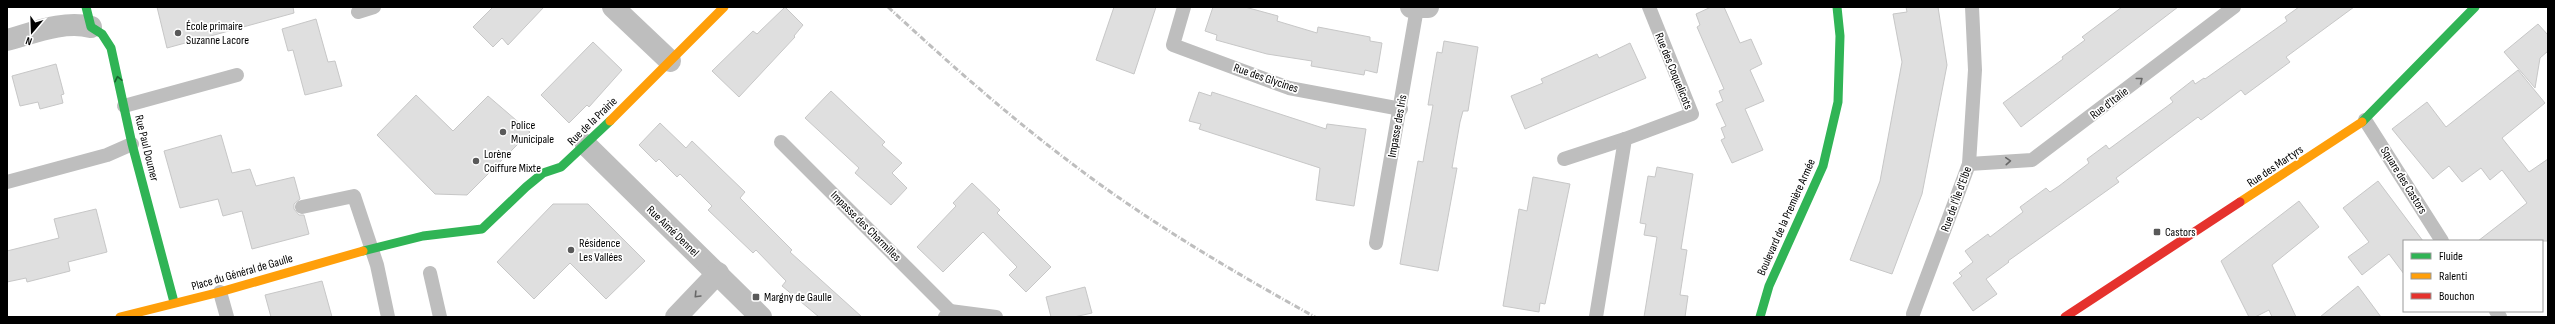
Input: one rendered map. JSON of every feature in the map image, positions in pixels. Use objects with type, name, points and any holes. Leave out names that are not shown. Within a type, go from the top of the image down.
[{"type":"street","points":[[613,7],[670,61]]},
{"type":"street","name":"Rue de la Prairie","points":[[371,249],[423,236],[482,229],[543,173],[561,167],[586,145],[724,7]]},
{"type":"street","name":"Boulevard de la Première Armée","points":[[1760,317],[1769,286],[1823,166],[1838,102],[1840,36],[1837,7]]},
{"type":"street","name":"Rue des Martyrs","points":[[2065,317],[2365,120],[2475,7]]},
{"type":"street","points":[[7,40],[64,26],[81,24],[88,17]]},
{"type":"street","name":"Rue Paul Doumer","points":[[88,17],[111,48],[132,144],[174,302]]},
{"type":"street","name":"Rue Aimé Dennel","points":[[586,145],[718,273],[761,317]]},
{"type":"street","name":"Place du Général de Gaulle","points":[[120,317],[136,315],[174,302],[220,292],[371,249]]},
{"type":"street","points":[[676,317],[718,273]]},
{"type":"lane","points":[[358,12],[374,7]]},
{"type":"lane","name":"Rue des Glycines","points":[[1184,7],[1173,45],[1289,88],[1400,109]]},
{"type":"lane","name":"Impasse des Iris","points":[[1376,243],[1418,7]]},
{"type":"lane","name":"Rue des Coquelicots","points":[[1564,159],[1625,139],[1692,114],[1649,7]]},
{"type":"lane","name":"Rue de l'Île d'Elbe","points":[[1913,314],[1969,164],[1975,70],[1972,7]]},
{"type":"lane","name":"Rue d'Italie","points":[[1969,164],[2032,160],[2234,7]]},
{"type":"lane","points":[[124,106],[237,75]]},
{"type":"lane","name":"Square des Castors","points":[[2365,120],[2441,240]]},
{"type":"lane","points":[[1596,317],[1625,139]]},
{"type":"lane","name":"Impasse des Charmilles","points":[[781,142],[947,314],[996,317]]},
{"type":"lane","points":[[7,182],[107,155],[132,144]]},
{"type":"lane","points":[[302,207],[354,196],[377,264],[388,317]]},
{"type":"lane","points":[[430,273],[440,317]]},
{"type":"lane","points":[[220,292],[227,317]]},
{"type":"building","name":"École primaire Suzanne Lacore","points":[[157,7],[293,7],[294,13],[167,48]]},
{"type":"building","points":[[493,7],[544,7],[508,45],[502,38],[493,47],[473,27]]},
{"type":"building","points":[[785,7],[803,25],[794,36],[795,37],[739,97],[712,71],[753,31],[757,34]]},
{"type":"building","points":[[1114,7],[1156,7],[1134,74],[1096,60]]},
{"type":"building","points":[[1213,7],[1245,7],[1278,16],[1277,21],[1317,33],[1318,27],[1370,37],[1370,41],[1382,43],[1377,73],[1365,70],[1364,75],[1311,66],[1312,61],[1267,54],[1216,40],[1217,35],[1205,31]]},
{"type":"building","points":[[1711,7],[1724,7],[1740,43],[1751,39],[1762,64],[1750,70],[1764,101],[1745,109],[1763,150],[1732,163],[1721,140],[1725,138],[1721,128],[1726,126],[1716,104],[1723,101],[1719,91],[1724,89],[1697,27],[1700,25],[1696,14]]},
{"type":"building","points":[[1906,7],[1938,7],[1947,65],[1922,194],[1892,274],[1850,260],[1880,181],[1902,62],[1893,14],[1907,12]]},
{"type":"building","points":[[2122,7],[2178,7],[2021,127],[2003,103],[2063,59],[2062,57],[2085,40],[2082,37]]},
{"type":"building","points":[[2299,7],[2354,7],[2286,57],[2290,62],[2245,95],[2241,90],[2201,120],[2198,117],[2116,178],[2119,182],[2008,261],[2009,262],[1986,279],[1997,294],[1973,311],[1953,283],[1962,276],[1959,273],[1973,262],[1965,251],[1988,234],[1990,237],[2023,212],[2020,207],[2046,188],[2050,192],[2059,186],[2089,163],[2087,159],[2106,145],[2109,149],[2173,102],[2170,98],[2193,80],[2195,84],[2204,78],[2205,79],[2287,21],[2285,17]]},
{"type":"building","points":[[316,19],[328,62],[335,61],[342,86],[305,95],[293,50],[288,51],[282,29]]},
{"type":"building","points":[[2538,24],[2548,35],[2548,51],[2540,58],[2535,88],[2504,52]]},
{"type":"building","points":[[1444,41],[1478,47],[1468,111],[1463,111],[1460,122],[1452,168],[1457,168],[1438,271],[1400,264],[1418,161],[1423,162],[1433,105],[1428,105],[1437,52],[1442,53]]},
{"type":"building","points":[[593,42],[622,70],[589,107],[587,105],[569,123],[541,95]]},
{"type":"building","points":[[1630,43],[1646,78],[1525,129],[1511,96],[1543,83],[1541,79],[1597,54],[1599,58]]},
{"type":"building","points":[[56,64],[64,94],[61,95],[63,103],[40,109],[38,102],[20,106],[12,76]]},
{"type":"building","points":[[2518,70],[2545,103],[2502,138],[2529,172],[2548,159],[2548,241],[2479,240],[2527,203],[2502,170],[2490,180],[2481,168],[2462,182],[2449,166],[2433,179],[2392,129],[2427,102],[2446,127]]},
{"type":"building","points":[[831,91],[885,142],[882,145],[902,163],[892,173],[907,188],[891,205],[855,173],[859,168],[805,118]]},
{"type":"building","points":[[1199,92],[1211,96],[1212,92],[1326,129],[1327,124],[1366,129],[1354,206],[1316,200],[1320,168],[1199,129],[1201,124],[1189,121]]},
{"type":"building","points":[[416,95],[453,131],[488,96],[530,132],[467,195],[435,194],[377,135]]},
{"type":"building","points":[[660,123],[686,148],[692,141],[745,192],[740,198],[792,250],[790,252],[862,317],[819,317],[782,286],[786,281],[756,250],[753,253],[708,210],[712,206],[680,174],[677,177],[659,159],[656,162],[639,145]]},
{"type":"building","points":[[221,135],[232,173],[250,169],[256,186],[294,177],[300,199],[294,204],[294,209],[299,215],[304,215],[309,234],[252,249],[242,211],[223,216],[218,199],[180,208],[164,151]]},
{"type":"building","points":[[1657,167],[1693,174],[1681,249],[1687,250],[1680,295],[1688,296],[1685,317],[1644,317],[1657,237],[1644,235],[1646,224],[1640,223],[1648,176],[1655,177]]},
{"type":"building","points":[[1533,177],[1570,184],[1545,304],[1540,303],[1539,312],[1503,306],[1519,209],[1527,211]]},
{"type":"building","points":[[2378,181],[2422,240],[2403,240],[2403,273],[2389,254],[2362,275],[2348,257],[2369,242],[2343,208]]},
{"type":"building","points":[[972,183],[1000,210],[997,213],[1051,267],[1026,292],[1009,275],[1017,267],[983,232],[943,272],[917,247],[956,206],[953,203]]},
{"type":"building","points":[[2299,201],[2319,227],[2272,265],[2296,317],[2272,317],[2269,310],[2255,317],[2249,317],[2221,261]]},
{"type":"building","name":"Résidence Les Vallées","points":[[553,204],[588,204],[645,261],[606,299],[570,263],[534,299],[497,262]]},
{"type":"building","points":[[96,209],[107,252],[68,262],[70,271],[27,282],[26,278],[7,282],[7,251],[59,238],[54,219]]},
{"type":"building","points":[[322,281],[332,317],[271,317],[265,295]]},
{"type":"building","points":[[2358,286],[2381,317],[2320,317]]},
{"type":"building","points":[[1085,287],[1092,313],[1074,317],[1051,317],[1046,297]]},
{"type":"railway","points":[[888,7],[988,96],[1040,139],[1120,199],[1202,252],[1315,317]]},
{"type":"traffic: fast","points":[[86,7],[91,27],[102,34],[111,48],[132,144],[174,302]]},
{"type":"traffic: fast","points":[[1760,317],[1769,286],[1823,166],[1838,102],[1840,36],[1837,7]]},
{"type":"traffic: fast","points":[[2362,122],[2475,7]]},
{"type":"traffic: fast","points":[[363,251],[423,236],[482,229],[526,187],[543,173],[561,167],[610,121]]},
{"type":"traffic: slow","points":[[610,121],[724,7]]},
{"type":"traffic: slow","points":[[2240,202],[2362,122]]},
{"type":"traffic: slow","points":[[120,317],[220,292],[363,251]]},
{"type":"traffic: jam","points":[[2065,317],[2240,202]]},
{"type":"place","name":"École primaire Suzanne Lacore","points":[[178,33]]},
{"type":"place","name":"Police Municipale","points":[[503,132]]},
{"type":"place","name":"Lorène Coiffure Mixte","points":[[476,161]]},
{"type":"place","name":"Castors","points":[[2157,232]]},
{"type":"place","name":"Résidence Les Vallées","points":[[571,250]]},
{"type":"place","name":"Margny de Gaulle","points":[[756,297]]}]
